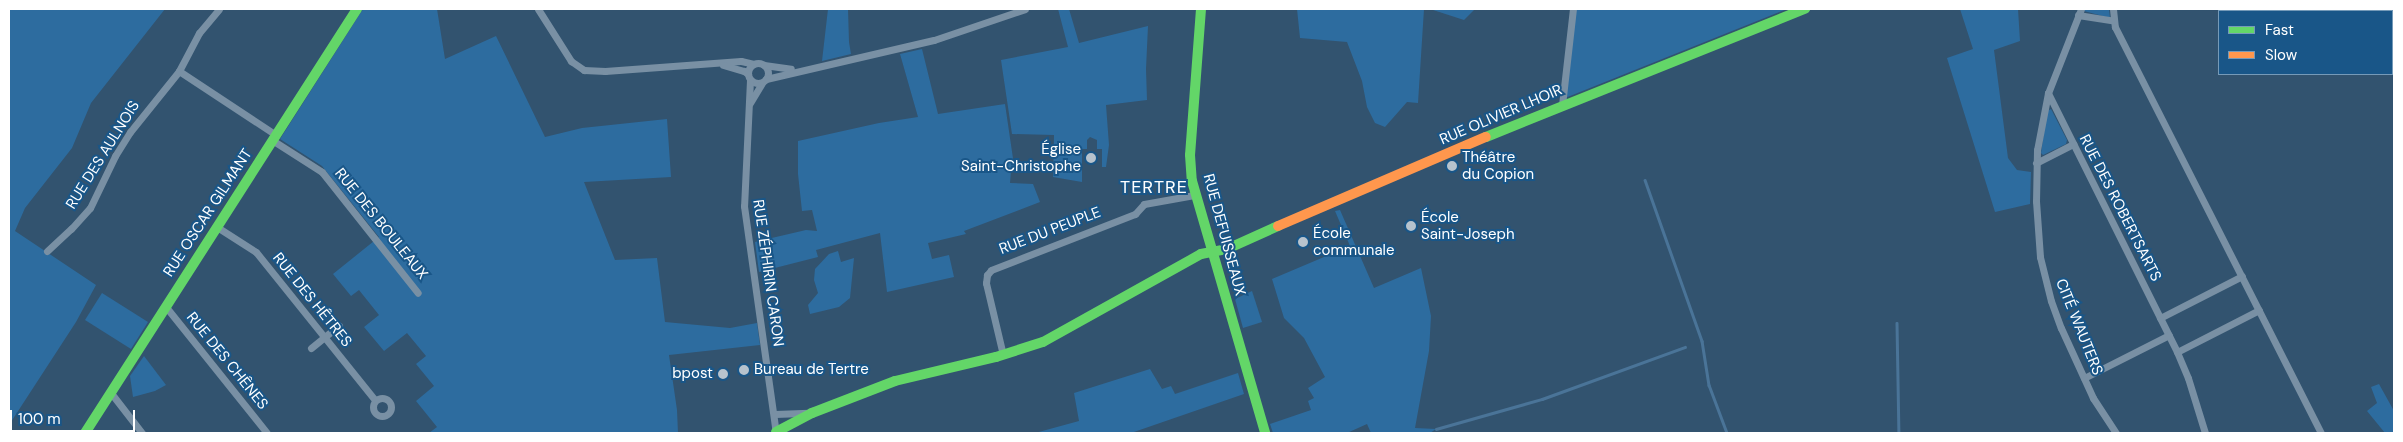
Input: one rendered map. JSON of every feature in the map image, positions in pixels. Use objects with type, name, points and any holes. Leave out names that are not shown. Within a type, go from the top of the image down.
[{"type":"street","name":"RUE DES AULNOIS","points":[[47,251],[72,229],[90,208],[115,156],[130,132],[179,71],[199,33],[219,9]]},
{"type":"street","name":"RUE OSCAR GILMANT","points":[[85,433],[357,9]]},
{"type":"street","points":[[538,9],[571,61],[584,70],[605,71],[741,61],[802,69]]},
{"type":"street","points":[[718,64],[744,71],[758,84],[802,69],[934,40],[989,23],[1016,10],[1025,9]]},
{"type":"street","name":"RUE DEFUISSEAUX","points":[[1201,9],[1190,155],[1194,195],[1265,433]]},
{"type":"street","points":[[1562,105],[1573,9]]},
{"type":"street","name":"RUE OLIVIER LHOIR","points":[[1211,252],[1227,249],[1562,105],[1805,9]]},
{"type":"street","points":[[2113,9],[2114,22],[2321,433]]},
{"type":"street","name":"CITÉ WAUTERS","points":[[2114,22],[2080,12],[2048,93],[2036,163],[2036,210],[2043,271],[2061,328],[2093,398],[2116,433]]},
{"type":"street","points":[[749,77],[749,68],[754,64]]},
{"type":"street","points":[[764,65],[768,72],[764,81]]},
{"type":"street","points":[[179,71],[274,138]]},
{"type":"street","name":"RUE ZÉPHIRIN CARON","points":[[749,77],[744,206],[775,414]]},
{"type":"street","name":"RUE ZÉPHIRIN CARON","points":[[749,106],[764,81]]},
{"type":"street","name":"RUE DES ROBERTSARTS","points":[[2048,93],[2177,352],[2188,378],[2205,433]]},
{"type":"street","name":"RUE DES BOULEAUX","points":[[274,138],[322,172],[418,293]]},
{"type":"street","points":[[2036,163],[2073,144]]},
{"type":"street","name":"RUE DU PEUPLE","points":[[1003,355],[986,283],[988,272],[1135,214],[1144,204],[1194,195]]},
{"type":"street","name":"RUE DES HÊTRES","points":[[217,227],[256,252],[375,400]]},
{"type":"street","points":[[812,413],[775,414],[776,432],[812,413],[902,379],[1003,355],[1050,338],[1197,256],[1211,252]]},
{"type":"street","points":[[2160,318],[2242,276]]},
{"type":"street","name":"RUE DES CHÊNES","points":[[166,307],[267,433]]},
{"type":"street","points":[[2177,352],[2259,310]]},
{"type":"street","points":[[311,348],[340,325]]},
{"type":"street","points":[[2084,378],[2169,335]]},
{"type":"street","points":[[111,393],[142,433]]},
{"type":"shaded area","points":[[9,9],[165,9],[91,103],[72,148],[25,208],[15,231],[96,285],[76,322],[9,425]]},
{"type":"shaded area","points":[[363,9],[437,9],[445,59],[496,36],[545,137],[582,128],[667,119],[671,177],[584,182],[615,260],[657,258],[665,322],[730,328],[757,323],[760,345],[669,355],[677,410],[678,433],[429,433],[437,427],[416,401],[434,386],[416,364],[426,356],[407,333],[384,351],[364,327],[379,315],[359,290],[351,296],[333,274],[379,237],[322,166],[280,139]]},
{"type":"shaded area","points":[[828,9],[848,9],[851,54],[822,61]]},
{"type":"shaded area","points":[[1058,9],[1069,9],[1079,43],[1148,26],[1147,100],[1106,105],[1109,145],[1106,167],[1102,167],[1102,149],[1097,149],[1097,140],[1090,137],[1087,140],[1087,149],[1082,149],[1082,182],[1053,177],[1054,135],[1012,134],[1001,60],[1068,47]]},
{"type":"shaded area","points":[[1297,9],[1424,9],[1418,103],[1407,102],[1385,127],[1375,123],[1367,107],[1362,81],[1347,42],[1300,38]]},
{"type":"shaded area","points":[[1430,9],[1475,9],[1464,20]]},
{"type":"shaded area","points":[[1576,9],[1787,9],[1565,98]]},
{"type":"shaded area","points":[[1960,9],[2018,9],[2020,41],[1994,50],[2008,158],[2017,170],[2031,172],[2030,204],[1995,212],[1947,58],[1973,49]]},
{"type":"shaded area","points":[[2085,9],[2109,9],[2110,18],[2084,11]]},
{"type":"shaded area","points":[[922,49],[938,114],[1005,104],[1015,172],[1011,171],[1010,183],[1033,184],[1040,202],[964,231],[966,234],[928,243],[932,259],[949,255],[954,277],[887,292],[880,233],[816,250],[818,257],[759,272],[755,242],[806,230],[817,231],[812,210],[802,211],[798,174],[798,141],[879,123],[918,117],[900,54]]},
{"type":"shaded area","points":[[2051,109],[2067,140],[2066,144],[2043,155],[2041,153],[2047,111]]},
{"type":"shaded area","points":[[1340,210],[1374,288],[1421,268],[1431,316],[1429,351],[1415,428],[1436,429],[1430,433],[1371,433],[1367,424],[1347,433],[1273,433],[1270,424],[1311,410],[1308,401],[1314,398],[1308,388],[1325,377],[1304,338],[1284,318],[1272,279],[1350,246],[1335,211]]},
{"type":"shaded area","points":[[838,251],[841,262],[854,258],[850,298],[839,307],[810,314],[808,305],[818,293],[814,280],[815,269],[829,254]]},
{"type":"shaded area","points":[[1252,291],[1262,322],[1243,328],[1235,299]]},
{"type":"shaded area","points":[[102,293],[148,322],[131,349],[85,320]]},
{"type":"shaded area","points":[[144,356],[166,385],[155,391],[133,397],[130,376]]},
{"type":"shaded area","points":[[1150,369],[1162,389],[1171,386],[1175,394],[1238,373],[1244,394],[1131,433],[1035,433],[1079,421],[1074,393]]},
{"type":"shaded area","points":[[2379,384],[2394,411],[2394,433],[2385,433],[2367,411],[2377,403],[2371,387]]},
{"type":"waterway","points":[[1645,180],[1702,341],[1709,385],[1727,433]]},
{"type":"waterway","points":[[1897,323],[1899,433]]},
{"type":"waterway","points":[[1436,429],[1542,399],[1685,347]]},
{"type":"traffic: fast","points":[[85,433],[357,9]]},
{"type":"traffic: fast","points":[[1201,9],[1190,155],[1192,181],[1265,433]]},
{"type":"traffic: fast","points":[[1486,137],[1805,9]]},
{"type":"traffic: fast","points":[[776,432],[812,413],[895,381],[996,357],[1043,342],[1201,254],[1227,249],[1278,226]]},
{"type":"traffic: slow","points":[[1278,226],[1486,137]]},
{"type":"place","name":"Église Saint-Christophe","points":[[1091,158]]},
{"type":"place","name":"Théâtre du Copion","points":[[1452,166]]},
{"type":"place","name":"École Saint-Joseph","points":[[1411,226]]},
{"type":"place","name":"École communale","points":[[1303,242]]},
{"type":"place","name":"Bureau de Tertre","points":[[744,370]]},
{"type":"place","name":"bpost","points":[[723,374]]},
{"type":"district","name":"TERTRE","points":[[1154,187]]}]
